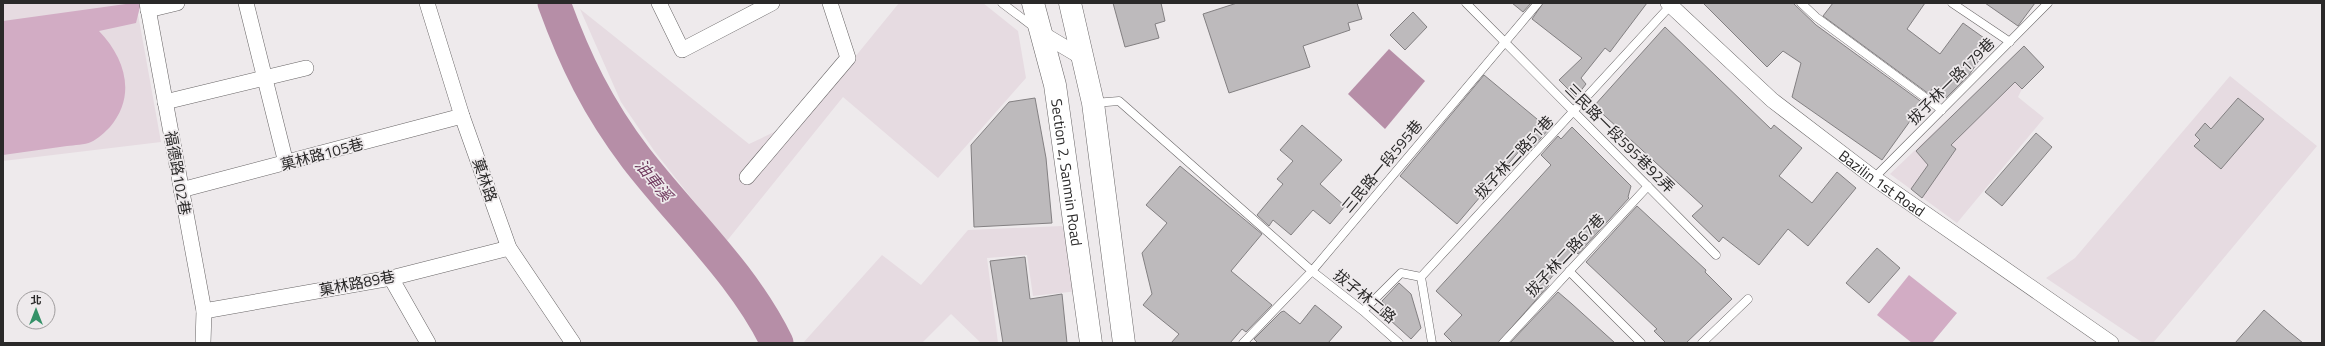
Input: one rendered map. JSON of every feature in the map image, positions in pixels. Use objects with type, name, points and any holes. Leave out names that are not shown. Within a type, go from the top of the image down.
[{"type":"main road","name":"Section 2, Sanmin Road","points":[[1033,3],[1055,85],[1091,343]]},
{"type":"main road","points":[[1070,3],[1093,103],[1124,343]]},
{"type":"street","points":[[148,6],[177,3]]},
{"type":"street","points":[[246,3],[286,163]]},
{"type":"street","name":"菓林路","points":[[427,3],[462,116],[509,248],[573,343]]},
{"type":"street","points":[[660,5],[682,50],[772,3]]},
{"type":"street","points":[[747,177],[848,58],[830,3]]},
{"type":"street","name":"Bazilin 1st Road","points":[[1670,4],[1772,100],[1874,178],[2111,343]]},
{"type":"street","name":"福德路102巷","points":[[148,6],[204,311],[203,343]]},
{"type":"street","points":[[1041,33],[1083,58]]},
{"type":"street","points":[[165,102],[306,68]]},
{"type":"street","name":"菓林路105巷","points":[[181,190],[462,116]]},
{"type":"street","name":"菓林路89巷","points":[[204,311],[391,278],[509,248]]},
{"type":"street","points":[[391,278],[428,343]]},
{"type":"lane","points":[[1002,3],[1041,33]]},
{"type":"lane","name":"三民路一段595巷92弄","points":[[1466,3],[1716,254]]},
{"type":"lane","name":"三民路一段595巷","points":[[1243,343],[1312,271],[1538,3]]},
{"type":"lane","points":[[1801,3],[1816,17],[1942,110]]},
{"type":"lane","points":[[1952,3],[2010,42]]},
{"type":"lane","name":"拔子林一路179巷","points":[[1874,178],[2048,3]]},
{"type":"lane","name":"拔子林二路51巷","points":[[1422,277],[1574,112],[1670,4]]},
{"type":"lane","name":"拔子林二路","points":[[1093,103],[1119,101],[1312,271],[1364,311],[1399,343]]},
{"type":"lane","name":"拔子林二路67巷","points":[[1503,343],[1648,186]]},
{"type":"lane","points":[[1569,271],[1641,343]]},
{"type":"lane","points":[[1364,311],[1401,273],[1422,277],[1432,343]]},
{"type":"lane","points":[[1702,343],[1748,298]]},
{"type":"shaded area","points":[[3,3],[136,3],[161,142],[3,161]]},
{"type":"shaded area","points":[[141,3],[136,23],[99,31],[115,53],[121,65],[124,77],[125,90],[123,102],[118,115],[110,127],[96,139],[86,144],[3,155],[3,21]]},
{"type":"shaded area","points":[[899,3],[983,3],[1018,31],[1026,78],[938,178],[843,97],[726,242],[655,152],[621,102],[580,9],[749,144],[806,117]]},
{"type":"shaded area","points":[[2024,46],[2044,67],[2022,89],[2018,97],[2044,118],[1957,223],[1890,174]]},
{"type":"shaded area","points":[[1389,49],[1425,81],[1385,129],[1348,94]]},
{"type":"shaded area","points":[[2230,76],[2317,146],[2153,343],[2143,343],[2046,278],[2075,258]]},
{"type":"shaded area","points":[[1062,226],[1069,246],[1078,291],[1033,296],[1027,255],[987,258],[998,343],[981,343],[951,314],[922,343],[803,343],[882,255],[921,285],[968,230]]},
{"type":"shaded area","points":[[1909,275],[1957,313],[1932,343],[1912,343],[1877,315]]},
{"type":"building","points":[[1113,3],[1161,3],[1165,21],[1155,24],[1159,38],[1125,47]]},
{"type":"building","points":[[1237,3],[1357,3],[1362,19],[1348,23],[1350,30],[1303,46],[1310,67],[1229,93],[1203,14]]},
{"type":"building","points":[[1512,3],[1531,3],[1523,12]]},
{"type":"building","points":[[1543,3],[1647,3],[1610,52],[1605,48],[1581,78],[1586,84],[1576,97],[1559,80],[1582,58],[1532,19]]},
{"type":"building","points":[[1703,3],[1793,3],[1816,25],[1923,103],[1882,160],[1792,97],[1801,63],[1783,51],[1767,67]]},
{"type":"building","points":[[1833,3],[1925,3],[1907,29],[1940,54],[1963,23],[1991,43],[1969,75],[1946,98],[1932,89],[1929,94],[1823,16]]},
{"type":"building","points":[[1985,3],[2035,3],[2018,26]]},
{"type":"building","points":[[1413,12],[1427,27],[1405,50],[1390,35]]},
{"type":"building","points":[[1665,27],[1771,129],[1774,125],[1802,148],[1779,176],[1812,203],[1837,172],[1856,188],[1808,246],[1788,229],[1759,265],[1723,237],[1719,242],[1692,216],[1703,206],[1594,106]]},
{"type":"building","points":[[2024,46],[2044,67],[2022,89],[2015,82],[1951,145],[1956,149],[1922,198],[1911,189],[1928,165],[1916,151]]},
{"type":"building","points":[[1484,75],[1549,129],[1533,147],[1527,142],[1457,224],[1400,176]]},
{"type":"building","points":[[1035,98],[1046,158],[1052,223],[974,227],[971,145],[1009,102]]},
{"type":"building","points":[[2238,98],[2264,119],[2221,169],[2194,146],[2200,140],[2195,135],[2205,123],[2211,129]]},
{"type":"building","points":[[1302,125],[1342,160],[1320,184],[1345,206],[1330,224],[1313,210],[1291,235],[1273,220],[1269,226],[1257,215],[1283,184],[1277,179],[1293,161],[1280,150]]},
{"type":"building","points":[[1572,127],[1631,186],[1629,198],[1578,254],[1575,251],[1554,274],[1547,283],[1549,285],[1498,343],[1453,343],[1444,334],[1462,315],[1436,291],[1551,165],[1541,155],[1558,136],[1561,139]]},
{"type":"building","points":[[2036,133],[2052,147],[2002,206],[1985,192]]},
{"type":"building","points":[[1180,166],[1262,234],[1231,271],[1272,305],[1246,332],[1242,329],[1230,343],[1171,343],[1179,334],[1143,305],[1152,294],[1142,253],[1167,223],[1146,205]]},
{"type":"building","points":[[1637,206],[1706,270],[1705,272],[1732,299],[1686,343],[1666,343],[1654,331],[1657,329],[1586,262]]},
{"type":"building","points":[[1877,248],[1900,268],[1869,303],[1846,283]]},
{"type":"building","points":[[1025,257],[1030,299],[1062,294],[1067,343],[1003,343],[990,261]]},
{"type":"building","points":[[1399,283],[1411,294],[1421,328],[1411,339],[1380,311],[1386,305],[1382,301]]},
{"type":"building","points":[[1558,292],[1572,304],[1615,343],[1510,343]]},
{"type":"building","points":[[1315,305],[1342,327],[1328,343],[1258,343],[1254,339],[1281,312],[1284,311],[1300,324]]},
{"type":"building","points":[[2264,310],[2287,330],[2303,343],[2235,343]]},
{"type":"waterway","name":"油車溪","points":[[554,3],[579,64],[610,121],[654,181],[730,270],[763,317],[777,343]]}]
